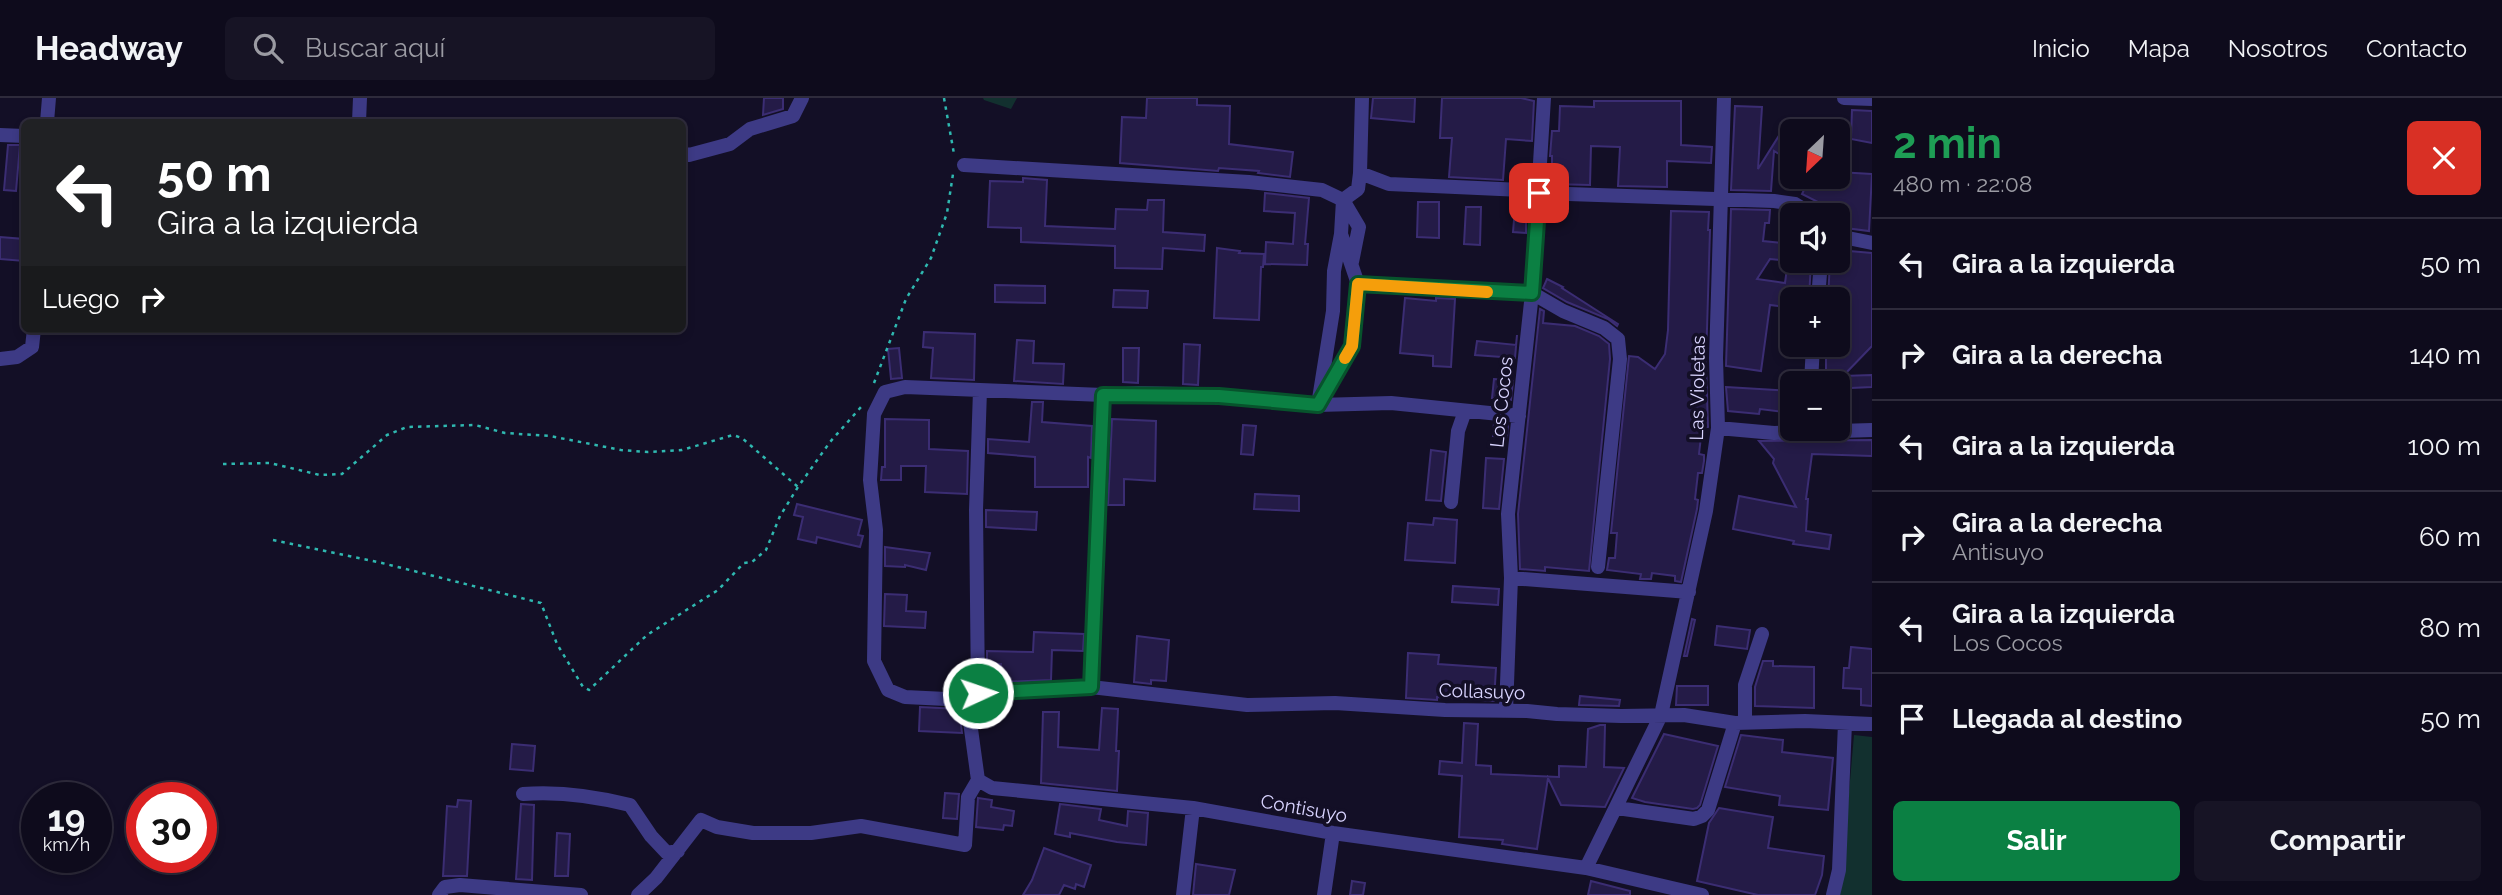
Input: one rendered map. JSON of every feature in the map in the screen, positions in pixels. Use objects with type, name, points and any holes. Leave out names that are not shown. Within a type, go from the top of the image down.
[{"type":"street","points":[[47,119],[48,98]]},
{"type":"street","points":[[359,119],[360,98]]},
{"type":"street","points":[[686,154],[730,144],[750,129],[793,116],[802,98]]},
{"type":"street","points":[[1343,200],[1358,190],[1362,98]]},
{"type":"street","name":"Los Cocos","points":[[1506,710],[1511,578],[1508,513],[1532,293],[1544,98]]},
{"type":"street","name":"Las Violetas","points":[[1586,868],[1661,715],[1706,511],[1718,428],[1716,358],[1724,98]]},
{"type":"street","points":[[1844,98],[1872,99]]},
{"type":"street","points":[[0,135],[21,136]]},
{"type":"street","points":[[958,164],[1291,185],[1322,190],[1343,200],[1359,227],[1352,262]]},
{"type":"street","points":[[1360,173],[1389,184],[1781,203]]},
{"type":"street","points":[[1318,405],[1333,311],[1334,271],[1341,234],[1343,200]]},
{"type":"street","points":[[1318,405],[1352,346],[1358,284],[1341,234]]},
{"type":"street","points":[[1850,238],[1872,243]]},
{"type":"street","points":[[1358,284],[1532,293],[1615,335],[1620,345],[1616,411],[1598,567]]},
{"type":"street","points":[[0,359],[17,357],[32,347],[34,333]]},
{"type":"street","name":"Collasuyo","points":[[980,390],[905,387],[885,392],[874,414],[870,480],[876,530],[874,661],[888,690],[905,697],[972,697],[1091,687],[1247,705],[1335,703],[1557,714],[1684,715],[1740,723],[1804,721],[1872,724]]},
{"type":"street","points":[[638,895],[656,878],[701,820],[717,827],[754,832],[811,833],[861,826],[965,845],[968,797],[978,780],[972,697],[980,390],[1219,396],[1318,405],[1391,403],[1519,416]]},
{"type":"street","points":[[1091,687],[1103,395]]},
{"type":"street","points":[[1451,502],[1458,431],[1465,411]]},
{"type":"street","points":[[1718,428],[1780,433]]},
{"type":"street","points":[[1850,430],[1872,430]]},
{"type":"street","points":[[1511,578],[1689,592]]},
{"type":"street","points":[[1617,808],[1694,819],[1702,816],[1711,803],[1740,723],[1745,685],[1762,634]]},
{"type":"street","points":[[1833,895],[1839,870],[1845,723]]},
{"type":"street","name":"Contisuyo","points":[[978,780],[992,788],[1194,808],[1333,833],[1586,868],[1694,894]]},
{"type":"street","points":[[523,794],[553,792],[599,797],[630,805],[651,836],[667,853],[678,851]]},
{"type":"street","points":[[1182,895],[1194,808]]},
{"type":"street","points":[[1324,895],[1333,833]]},
{"type":"street","points":[[439,895],[445,887],[460,886],[581,895]]},
{"type":"path","points":[[871,390],[906,299],[931,258],[947,214],[958,164],[944,98]]},
{"type":"path","points":[[273,540],[382,563],[541,603],[557,644],[583,687],[589,690],[648,635],[719,590],[744,563],[752,562],[766,550],[780,516],[798,487],[830,442],[866,400]]},
{"type":"path","points":[[223,464],[270,463],[320,475],[342,474],[387,435],[407,427],[475,425],[505,433],[550,436],[621,450],[648,452],[693,448],[733,435],[742,438],[798,487]]},
{"type":"green space","points":[[983,98],[1017,98],[1011,109]]},
{"type":"green space","points":[[1854,735],[1872,737],[1872,895],[1840,895]]},
{"type":"building","points":[[764,98],[783,98],[783,109],[763,115]]},
{"type":"building","points":[[1147,98],[1197,98],[1197,105],[1230,106],[1229,144],[1293,152],[1290,177],[1258,173],[1259,171],[1219,168],[1218,171],[1120,163],[1122,117],[1146,118]]},
{"type":"building","points":[[1373,98],[1415,98],[1414,122],[1371,118]]},
{"type":"building","points":[[1442,98],[1521,98],[1534,101],[1532,141],[1506,139],[1503,180],[1449,177],[1452,138],[1440,138]]},
{"type":"building","points":[[1594,101],[1681,101],[1681,145],[1712,147],[1711,163],[1667,161],[1667,187],[1618,186],[1620,147],[1591,146],[1590,185],[1552,184],[1552,131],[1559,131],[1560,106],[1594,107]]},
{"type":"building","points":[[1735,106],[1762,107],[1758,169],[1780,134],[1780,155],[1774,151],[1771,191],[1731,190]]},
{"type":"building","points":[[1852,110],[1872,111],[1872,143],[1851,139]]},
{"type":"building","points":[[8,145],[20,145],[16,191],[4,190]]},
{"type":"building","points":[[1850,173],[1872,174],[1869,231],[1850,229],[1850,203],[1820,203],[1802,194],[1804,190],[1850,189]]},
{"type":"building","points":[[1023,178],[1047,180],[1045,226],[1115,229],[1116,209],[1147,210],[1148,200],[1164,200],[1163,232],[1205,235],[1204,251],[1163,248],[1162,269],[1115,268],[1115,246],[1021,242],[1021,228],[988,227],[990,181],[1023,182]]},
{"type":"building","points":[[1265,193],[1309,198],[1305,244],[1308,244],[1307,265],[1265,264],[1266,242],[1293,244],[1295,213],[1264,211]]},
{"type":"building","points":[[1526,201],[1526,233],[1513,232],[1514,220],[1523,221]]},
{"type":"building","points":[[1418,202],[1439,202],[1439,238],[1417,237]]},
{"type":"building","points":[[1466,207],[1481,207],[1480,245],[1464,244]]},
{"type":"building","points":[[1731,209],[1770,210],[1763,241],[1780,243],[1780,260],[1770,259],[1757,279],[1785,283],[1786,273],[1810,273],[1810,287],[1780,287],[1780,306],[1770,305],[1761,371],[1726,366]]},
{"type":"building","points":[[1671,211],[1709,212],[1710,230],[1706,362],[1708,427],[1702,428],[1699,454],[1704,455],[1704,461],[1702,473],[1698,473],[1695,499],[1698,500],[1697,509],[1681,582],[1675,581],[1675,576],[1652,573],[1651,579],[1640,579],[1641,574],[1607,570],[1609,558],[1615,558],[1617,533],[1611,533],[1629,356],[1638,357],[1655,369],[1665,354]]},
{"type":"building","points":[[0,237],[21,239],[21,261],[0,259]]},
{"type":"building","points":[[1217,248],[1240,251],[1239,253],[1264,254],[1259,320],[1214,318]]},
{"type":"building","points":[[1850,251],[1872,253],[1872,346],[1848,371],[1826,371],[1826,357],[1850,357],[1850,287],[1829,287],[1829,273],[1850,273]]},
{"type":"building","points":[[1547,279],[1563,287],[1618,324],[1617,326],[1608,319],[1567,302],[1543,288]]},
{"type":"building","points":[[995,285],[1045,286],[1045,303],[995,302]]},
{"type":"building","points":[[1114,290],[1148,291],[1147,308],[1113,307]]},
{"type":"building","points":[[1405,298],[1436,301],[1436,298],[1455,299],[1451,367],[1433,366],[1433,356],[1400,353]]},
{"type":"building","points":[[1540,309],[1544,311],[1543,323],[1575,326],[1599,336],[1609,344],[1610,359],[1589,571],[1545,567],[1545,571],[1520,569],[1518,514]]},
{"type":"building","points":[[924,332],[975,334],[974,380],[931,378],[933,348],[923,347]]},
{"type":"building","points":[[1517,335],[1515,358],[1475,355],[1477,341],[1516,345]]},
{"type":"building","points":[[1017,340],[1034,341],[1033,363],[1064,364],[1063,384],[1014,381]]},
{"type":"building","points":[[1184,344],[1200,345],[1198,385],[1183,384]]},
{"type":"building","points":[[899,348],[902,378],[891,379],[888,349]]},
{"type":"building","points":[[1123,348],[1139,348],[1138,383],[1123,382]]},
{"type":"building","points":[[1872,375],[1872,387],[1851,388],[1851,412],[1850,376]]},
{"type":"building","points":[[1494,379],[1513,381],[1511,400],[1492,398]]},
{"type":"building","points":[[1726,387],[1780,390],[1780,412],[1760,409],[1759,414],[1728,411]]},
{"type":"building","points":[[1032,402],[1043,402],[1042,422],[1092,426],[1088,487],[1035,487],[1035,457],[988,453],[988,439],[1029,442]]},
{"type":"building","points":[[885,419],[929,420],[929,449],[968,451],[967,494],[925,492],[926,466],[901,466],[901,480],[881,480],[882,467],[885,467]]},
{"type":"building","points":[[1112,419],[1156,421],[1155,481],[1124,479],[1124,505],[1108,505]]},
{"type":"building","points":[[1494,423],[1508,425],[1507,437],[1493,436]]},
{"type":"building","points":[[1243,425],[1256,426],[1253,455],[1241,454]]},
{"type":"building","points":[[1872,440],[1872,456],[1812,454],[1806,499],[1806,531],[1831,535],[1829,549],[1793,544],[1794,541],[1733,529],[1739,496],[1796,507],[1773,463],[1774,459],[1759,441]]},
{"type":"building","points":[[1431,450],[1446,452],[1441,501],[1426,500]]},
{"type":"building","points":[[1486,458],[1504,459],[1499,509],[1483,508]]},
{"type":"building","points":[[1255,494],[1299,496],[1299,511],[1254,509]]},
{"type":"building","points":[[797,504],[862,520],[858,535],[863,536],[860,547],[817,537],[816,543],[798,539],[803,517],[794,515]]},
{"type":"building","points":[[986,510],[1037,512],[1036,530],[986,527]]},
{"type":"building","points":[[1434,518],[1457,520],[1455,563],[1405,560],[1408,523],[1433,525]]},
{"type":"building","points":[[885,547],[930,553],[926,570],[905,565],[885,566]]},
{"type":"building","points":[[1453,586],[1499,589],[1498,605],[1452,602]]},
{"type":"building","points":[[885,594],[907,595],[906,611],[926,612],[925,628],[884,626]]},
{"type":"building","points":[[1692,619],[1695,620],[1687,656],[1684,656]]},
{"type":"building","points":[[1717,626],[1750,630],[1747,649],[1715,645]]},
{"type":"building","points":[[1034,632],[1084,634],[1083,651],[1052,650],[1051,680],[1001,682],[1001,664],[987,664],[987,651],[1033,652]]},
{"type":"building","points":[[1137,636],[1169,640],[1166,681],[1151,680],[1151,684],[1134,682]]},
{"type":"building","points":[[1851,647],[1872,649],[1872,706],[1861,705],[1861,689],[1843,688],[1844,668],[1849,668]]},
{"type":"building","points":[[1408,653],[1439,655],[1438,664],[1496,668],[1494,701],[1406,698]]},
{"type":"building","points":[[1763,661],[1773,661],[1773,666],[1814,667],[1814,708],[1755,706],[1755,687]]},
{"type":"building","points":[[1677,686],[1708,686],[1708,705],[1676,705]]},
{"type":"building","points":[[1580,696],[1620,700],[1619,706],[1579,705]]},
{"type":"building","points":[[920,707],[959,709],[962,733],[919,731]]},
{"type":"building","points":[[1102,708],[1118,709],[1117,791],[1041,783],[1043,712],[1059,712],[1058,747],[1099,750]]},
{"type":"building","points":[[1464,723],[1478,724],[1476,765],[1491,766],[1491,774],[1559,777],[1559,766],[1586,767],[1588,729],[1600,725],[1605,725],[1604,767],[1624,768],[1605,807],[1561,805],[1548,778],[1537,849],[1502,844],[1503,840],[1459,837],[1462,776],[1439,774],[1440,761],[1462,763]]},
{"type":"building","points":[[1664,734],[1718,746],[1697,808],[1632,798]]},
{"type":"building","points":[[1741,735],[1783,740],[1782,752],[1833,758],[1828,810],[1779,805],[1780,796],[1725,787]]},
{"type":"building","points":[[512,744],[535,746],[533,771],[510,769]]},
{"type":"building","points":[[945,793],[959,794],[957,819],[943,818]]},
{"type":"building","points":[[978,798],[992,800],[991,807],[1014,811],[1012,826],[1004,825],[1003,830],[976,827]]},
{"type":"building","points":[[458,800],[471,801],[467,876],[443,876],[447,806],[457,807]]},
{"type":"building","points":[[521,804],[534,805],[532,880],[516,879]]},
{"type":"building","points":[[1060,804],[1101,809],[1099,820],[1127,826],[1128,811],[1148,813],[1146,845],[1070,833],[1070,837],[1055,834]]},
{"type":"building","points":[[1719,808],[1773,817],[1768,848],[1824,856],[1822,875],[1815,895],[1758,895],[1697,881],[1709,823]]},
{"type":"building","points":[[557,833],[570,834],[568,876],[555,876]]},
{"type":"building","points":[[1044,848],[1091,865],[1084,887],[1076,884],[1075,889],[1064,885],[1059,895],[1023,895]]},
{"type":"building","points":[[1196,864],[1235,870],[1229,895],[1193,895]]},
{"type":"building","points":[[1352,881],[1365,883],[1363,895],[1350,895]]},
{"type":"building","points":[[1591,881],[1630,891],[1630,895],[1588,895]]},
{"type":"slow traffic","points":[[1345,358],[1352,346],[1358,284],[1487,292]]},
{"type":"route","points":[[978,693],[1091,687],[1103,395],[1139,393],[1219,396],[1318,405],[1352,346],[1358,284],[1532,293],[1539,193]]}]
